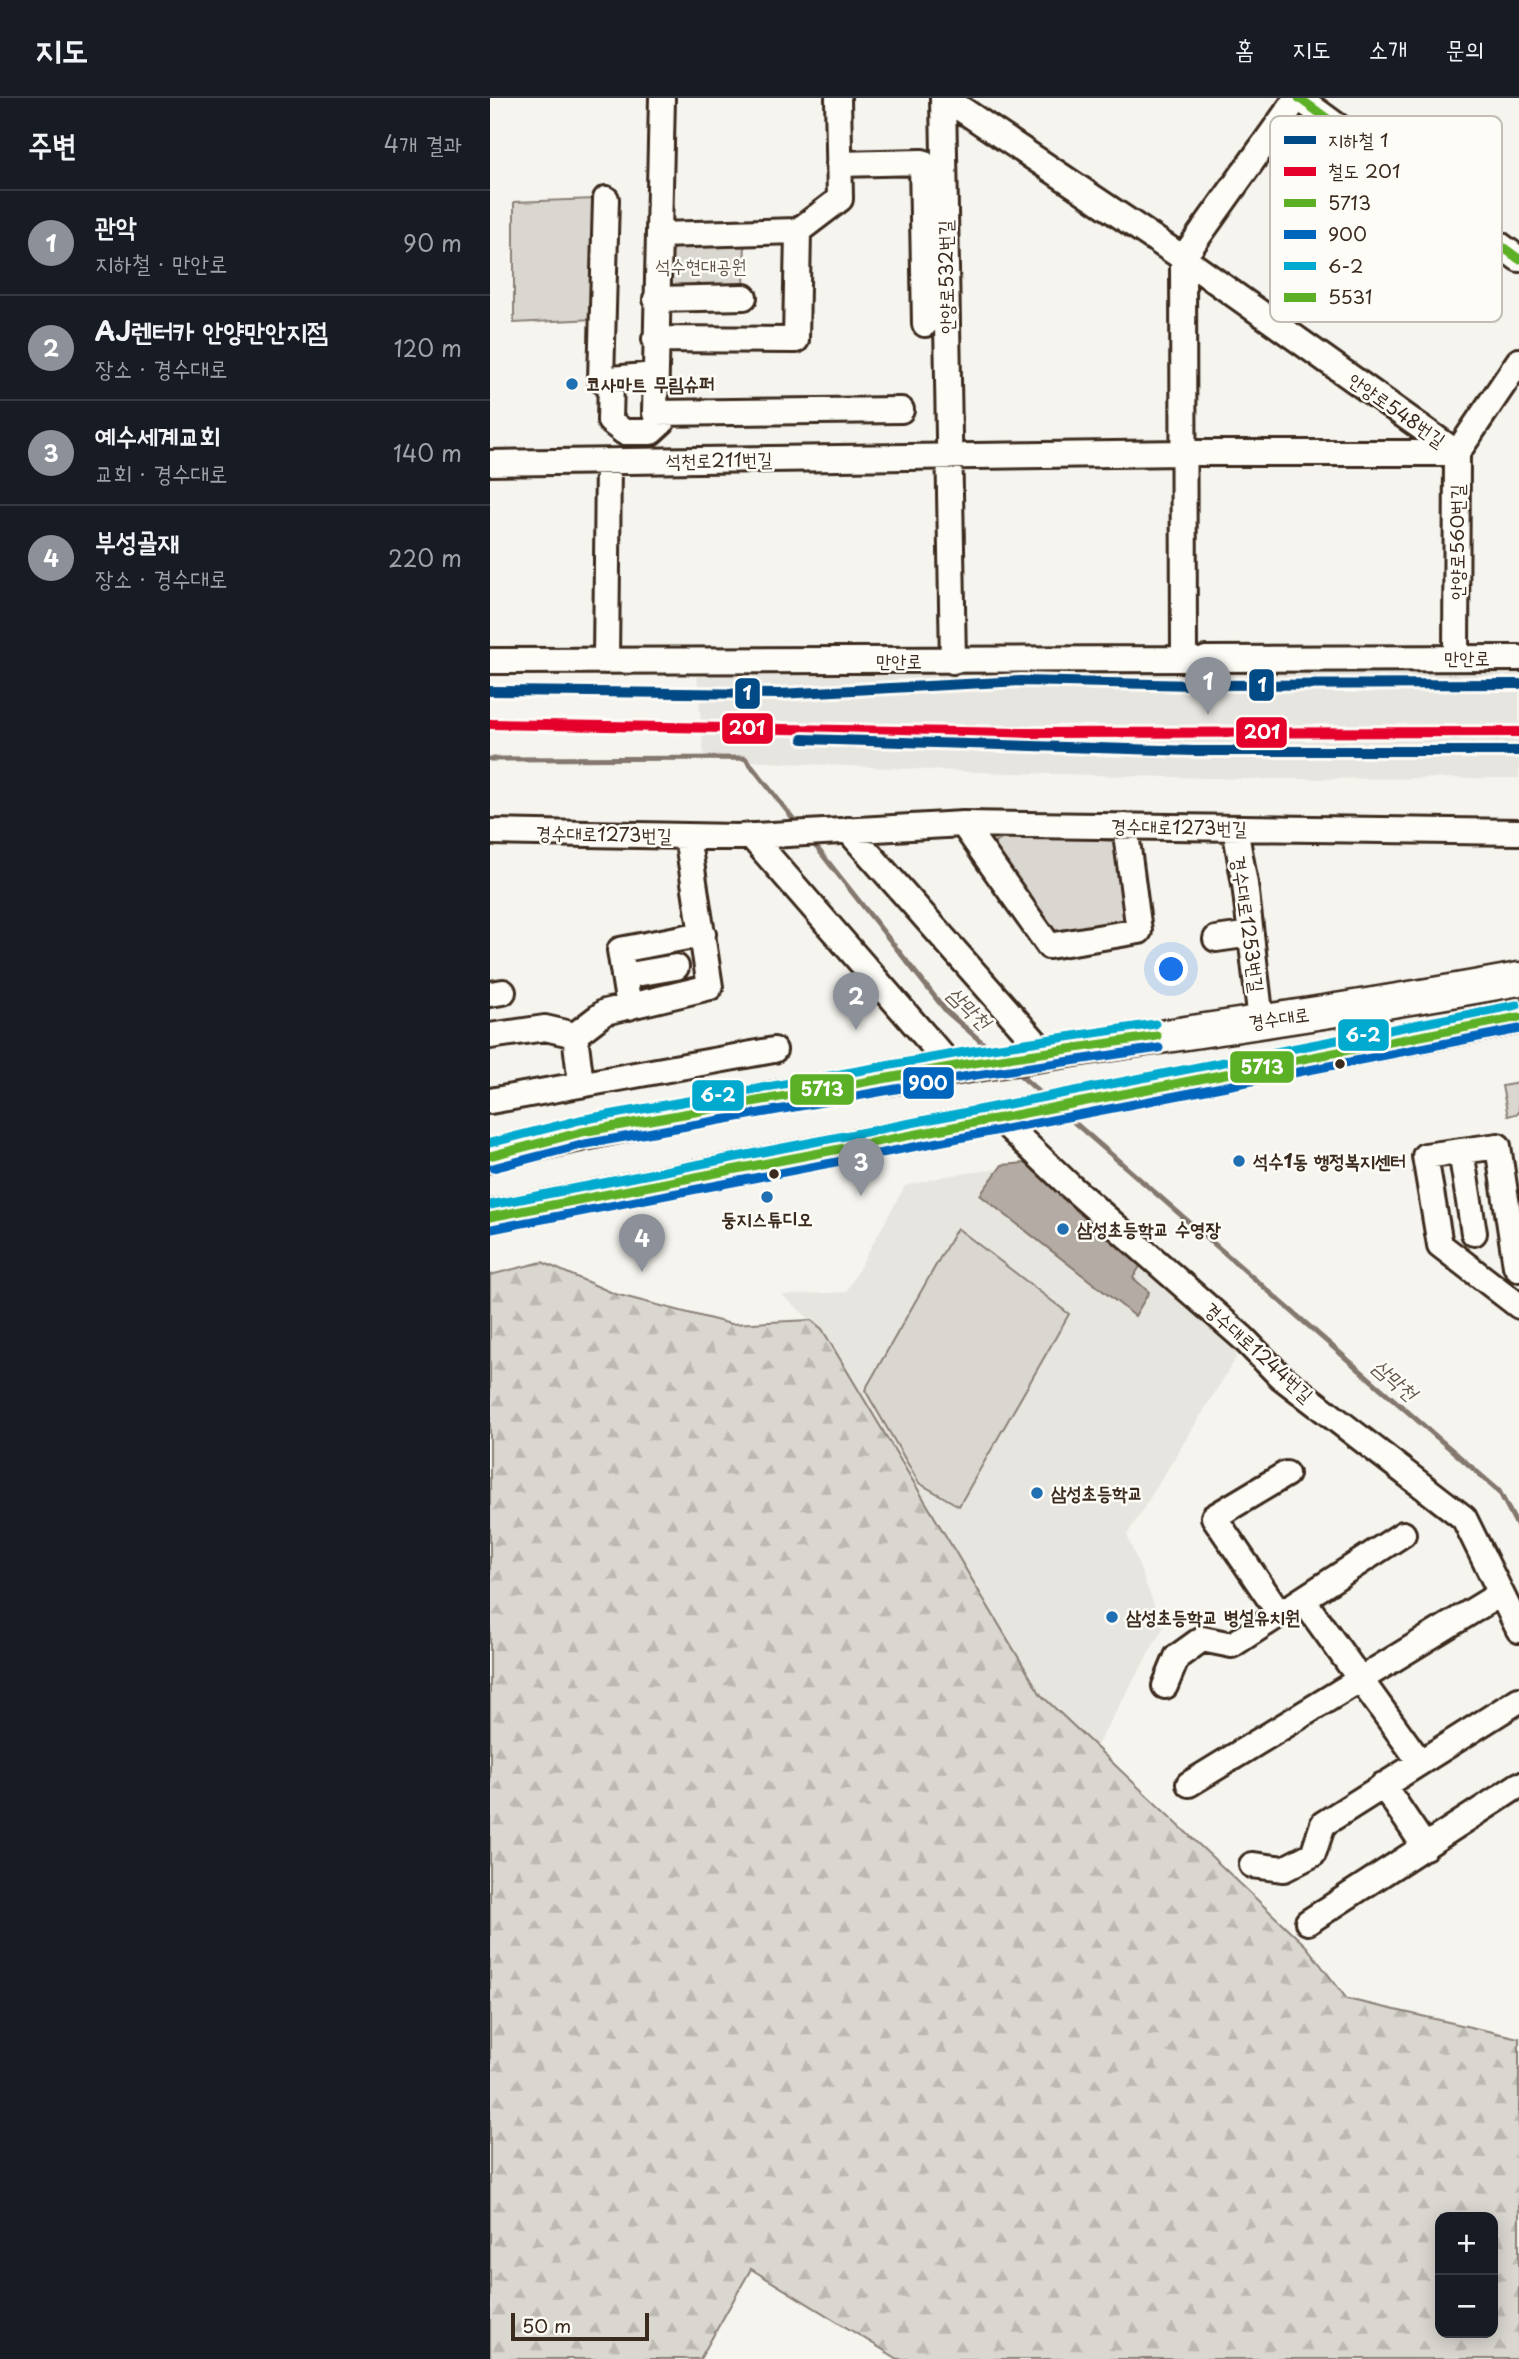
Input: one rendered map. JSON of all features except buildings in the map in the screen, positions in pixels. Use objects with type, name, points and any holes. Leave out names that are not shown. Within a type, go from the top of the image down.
[{"type":"main road","name":"경수대로","points":[[960,1065],[1261,1021],[1519,979]]},
{"type":"main road","points":[[490,1217],[925,1131],[1002,1120],[1106,1097],[1519,1017]]},
{"type":"main road","points":[[490,1156],[582,1132],[960,1065]]},
{"type":"street","points":[[662,98],[655,413],[901,410]]},
{"type":"street","points":[[659,235],[798,231],[840,199],[838,98]]},
{"type":"street","name":"안양로532번길","points":[[944,98],[1183,258]]},
{"type":"street","name":"안양로532번길","points":[[944,98],[953,661]]},
{"type":"street","points":[[1285,116],[1298,98],[1323,116]]},
{"type":"street","points":[[1194,659],[1183,453],[1183,258],[1270,137]]},
{"type":"street","points":[[839,164],[922,162],[925,324]]},
{"type":"street","points":[[606,199],[601,380],[655,375]]},
{"type":"street","points":[[655,340],[796,340],[798,231]]},
{"type":"street","points":[[1502,247],[1519,259]]},
{"type":"street","name":"안양로548번길","points":[[1183,258],[1270,320]]},
{"type":"street","points":[[656,299],[744,297]]},
{"type":"street","name":"안양로548번길","points":[[1273,322],[1457,453]]},
{"type":"street","points":[[1457,453],[1512,386],[1519,361]]},
{"type":"street","points":[[611,379],[610,421],[624,432],[651,432],[662,422]]},
{"type":"street","points":[[948,457],[1183,453]]},
{"type":"street","name":"안양로548번길","points":[[1183,453],[1457,453]]},
{"type":"street","name":"안양로560번길","points":[[1456,658],[1457,453]]},
{"type":"street","name":"석천로211번길","points":[[490,463],[948,457]]},
{"type":"street","points":[[606,661],[608,461]]},
{"type":"street","name":"만안로","points":[[490,661],[1519,658]]},
{"type":"street","points":[[962,824],[1049,946],[1139,931],[1126,834],[1012,834]]},
{"type":"street","name":"경수대로1273번길","points":[[490,832],[755,836],[962,824],[1126,834],[1235,828],[1519,832]]},
{"type":"street","name":"경수대로1253번길","points":[[1235,828],[1261,1021]]},
{"type":"street","points":[[843,830],[1042,1054]]},
{"type":"street","points":[[575,1035],[605,1012],[710,988],[687,836]]},
{"type":"street","points":[[755,836],[960,1065]]},
{"type":"street","points":[[629,1007],[620,950],[703,934]]},
{"type":"street","points":[[1216,940],[1251,934]]},
{"type":"street","points":[[624,976],[676,967]]},
{"type":"street","points":[[490,1036],[545,1028],[575,1035]]},
{"type":"street","points":[[575,1035],[581,1084]]},
{"type":"street","points":[[490,1101],[774,1050]]},
{"type":"street","name":"경수대로1244번길","points":[[1002,1120],[1070,1186],[1243,1338],[1280,1376],[1464,1518],[1519,1630]]},
{"type":"street","points":[[1496,1289],[1517,1268],[1498,1146],[1425,1156],[1440,1245],[1496,1289],[1519,1306]]},
{"type":"street","points":[[1461,1152],[1474,1233]]},
{"type":"street","points":[[1280,1614],[1214,1517],[1286,1474]]},
{"type":"street","points":[[1165,1686],[1177,1657],[1202,1639],[1232,1645],[1403,1534]]},
{"type":"street","points":[[1189,1784],[1500,1594]]},
{"type":"street","points":[[1303,1600],[1368,1675],[1420,1762]]},
{"type":"street","points":[[1252,1865],[1284,1869],[1313,1854],[1323,1824],[1382,1784],[1519,1700]]},
{"type":"street","points":[[1382,1784],[1425,1847]]},
{"type":"street","points":[[1308,1922],[1519,1785]]},
{"type":"shaded area","points":[[1120,666],[1519,673],[1519,778],[1246,779],[975,772],[704,759],[697,674]]},
{"type":"shaded area","name":"삼성초등학교 수영장","points":[[1027,1163],[1142,1263],[1133,1278],[1149,1292],[1135,1316],[980,1195],[1002,1165]]},
{"type":"shaded area","name":"삼성초등학교","points":[[1035,1164],[1239,1343],[1235,1360],[1127,1535],[1163,1628],[1096,1747],[1041,1695],[822,1330],[782,1295],[846,1292],[905,1186],[946,1176]]},
{"type":"green space","points":[[595,199],[594,319],[514,323],[514,202]]},
{"type":"green space","name":"석수현대공원","points":[[745,233],[744,297],[656,299],[659,235]]},
{"type":"green space","points":[[1012,834],[1127,842],[1139,931],[1049,946],[982,849]]},
{"type":"green space","points":[[1519,1083],[1519,1113],[1508,1116],[1502,1086]]},
{"type":"green space","points":[[957,1228],[1069,1314],[959,1506],[919,1483],[865,1390]]},
{"type":"green space","points":[[542,1262],[615,1294],[731,1324],[811,1320],[822,1329],[1041,1695],[1306,1946],[1347,1999],[1519,2038],[1519,2359],[898,2359],[751,2269],[700,2359],[490,2359],[490,1275]]},
{"type":"waterway","name":"삼막천","points":[[490,759],[745,758],[799,826]]},
{"type":"waterway","name":"삼막천","points":[[810,839],[946,1011],[992,1051]]},
{"type":"waterway","name":"삼막천","points":[[1013,1069],[1045,1097]]},
{"type":"waterway","name":"삼막천","points":[[1068,1117],[1499,1491],[1519,1529]]},
{"type":"metro line","name":"1","points":[[490,691],[779,694],[1021,681],[1195,685],[1519,684]]},
{"type":"metro line","name":"1","points":[[803,739],[1194,751],[1519,751]]},
{"type":"rail line","name":"201","points":[[490,724],[1018,733],[1519,732]]},
{"type":"transit line","name":"5531","points":[[1299,98],[1324,116]]},
{"type":"transit line","name":"5531","points":[[1502,247],[1519,259]]},
{"type":"transit line","name":"6-2","points":[[490,1205],[1517,1005]]},
{"type":"transit line","name":"5713","points":[[490,1217],[1519,1017]]},
{"type":"transit line","name":"6-2","points":[[490,1143],[580,1120],[965,1052],[1155,1024]]},
{"type":"transit line","name":"900","points":[[492,1229],[1519,1029]]},
{"type":"transit line","name":"5713","points":[[490,1156],[582,1132],[967,1064],[1157,1036]]},
{"type":"transit line","name":"900","points":[[493,1168],[585,1144],[969,1076],[1159,1048]]},
{"type":"place","name":"코사마트 무림슈퍼","points":[[572,384]]},
{"type":"place","name":"관악","points":[[1208,715]]},
{"type":"place","name":"AJ렌터카 안양만안지점","points":[[856,1030]]},
{"type":"place","name":"석수1동 행정복지센터","points":[[1239,1161]]},
{"type":"place","name":"예수세계교회","points":[[861,1196]]},
{"type":"place","name":"둥지스튜디오","points":[[767,1197]]},
{"type":"place","name":"삼성초등학교 수영장","points":[[1063,1229]]},
{"type":"place","name":"부성골재","points":[[642,1272]]},
{"type":"place","name":"삼성초등학교","points":[[1037,1493]]},
{"type":"place","name":"삼성초등학교 병설유치원","points":[[1112,1617]]}]
